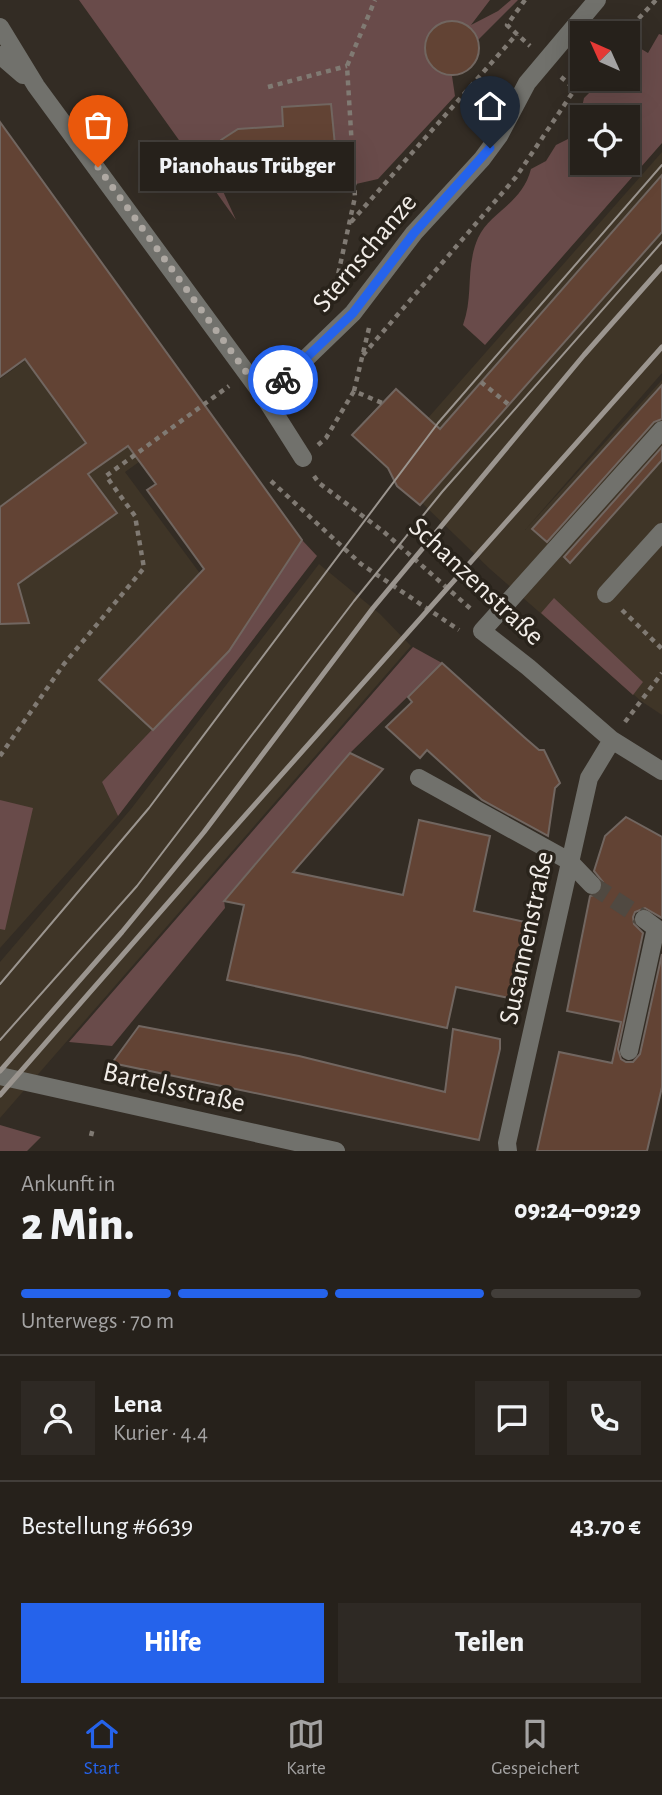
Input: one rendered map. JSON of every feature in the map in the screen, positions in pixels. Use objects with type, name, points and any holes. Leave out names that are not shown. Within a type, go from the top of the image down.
[{"type":"street","name":"Sternschanze","points":[[265,398],[353,313],[414,233],[482,159],[499,136],[527,83],[597,0]]},
{"type":"street","points":[[0,27],[36,86],[265,398],[303,458]]},
{"type":"street","points":[[0,55],[36,86]]},
{"type":"street","points":[[482,631],[662,430]]},
{"type":"street","points":[[606,594],[662,532]]},
{"type":"street","name":"Schanzenstraße","points":[[482,631],[612,740],[662,771]]},
{"type":"street","name":"Susannenstraße","points":[[508,1151],[507,1143],[589,778],[612,740]]},
{"type":"street","points":[[419,778],[569,861],[592,885]]},
{"type":"street","points":[[629,1051],[656,928],[644,919]]},
{"type":"street","name":"Bartelsstraße","points":[[0,1076],[336,1151]]},
{"type":"path","points":[[334,293],[355,197],[347,66],[375,0]]},
{"type":"path","points":[[350,223],[517,34],[507,24],[525,0]]},
{"type":"path","points":[[636,21],[656,0]]},
{"type":"path","points":[[268,87],[347,66]]},
{"type":"path","points":[[363,355],[516,177],[574,91]]},
{"type":"path","points":[[303,458],[326,439],[354,391],[370,329],[353,313]]},
{"type":"path","points":[[0,756],[64,664],[144,568],[135,516],[106,476],[246,373]]},
{"type":"path","points":[[481,382],[508,404]]},
{"type":"path","points":[[354,391],[382,403]]},
{"type":"path","points":[[271,481],[361,564],[464,633]]},
{"type":"path","name":"Schanzenstraße","points":[[319,483],[384,532],[470,606],[482,631]]},
{"type":"path","points":[[606,594],[662,649]]},
{"type":"path","points":[[641,701],[662,673]]},
{"type":"path","points":[[91,1136],[93,1128]]},
{"type":"shaded area","points":[[79,0],[490,0],[471,25],[498,11],[511,0],[518,0],[478,40],[478,53],[473,64],[464,72],[452,76],[455,96],[378,179],[356,184],[222,189],[236,220]]},
{"type":"shaded area","points":[[659,34],[662,35],[662,143],[640,168],[640,105],[582,105],[584,98],[591,91],[640,91],[640,48],[648,53]]},
{"type":"shaded area","points":[[570,138],[570,175],[634,175],[485,345],[463,325],[474,249],[483,229],[521,191],[531,169],[546,161],[556,145]]},
{"type":"shaded area","points":[[662,152],[662,373],[525,530],[662,380],[662,715],[641,701],[490,569],[352,435],[396,389],[428,418]]},
{"type":"shaded area","points":[[26,360],[120,451],[198,395],[205,403],[209,412],[125,472],[213,591],[231,647],[102,782],[118,816],[0,948],[0,379]]},
{"type":"shaded area","points":[[302,540],[317,556],[118,816],[102,782],[231,647]]},
{"type":"shaded area","points":[[319,564],[380,614],[411,646],[0,1118],[0,962],[131,809]]},
{"type":"shaded area","points":[[554,598],[643,682],[633,695],[541,613]]},
{"type":"shaded area","points":[[413,647],[442,663],[350,753],[224,900],[225,908],[112,1046],[69,1042]]},
{"type":"shaded area","points":[[0,800],[33,808],[5,930],[0,929]]},
{"type":"shaded area","points":[[0,1125],[41,1137],[27,1151],[0,1151]]},
{"type":"building","points":[[457,21],[467,25],[475,33],[479,48],[475,63],[467,71],[447,75],[437,71],[429,63],[425,43],[429,33],[437,25]]},
{"type":"building","points":[[331,104],[337,166],[222,170],[221,140],[238,129],[283,126],[282,107]]},
{"type":"building","points":[[0,122],[302,540],[229,651],[153,730],[99,680],[204,569],[147,490],[156,484],[128,446],[88,474],[117,513],[18,584],[29,623],[0,624],[0,507],[86,443],[25,359],[0,377]]},
{"type":"building","points":[[662,175],[662,232],[420,505],[397,486],[388,468],[352,435],[396,389],[440,429]]},
{"type":"building","points":[[662,385],[662,419],[654,422],[547,542],[532,529]]},
{"type":"building","points":[[662,447],[662,460],[570,563],[564,557]]},
{"type":"building","points":[[442,663],[539,750],[544,750],[560,783],[555,788],[548,836],[482,800],[427,750],[420,758],[386,727],[412,702],[408,697]]},
{"type":"building","points":[[350,753],[383,769],[293,872],[403,895],[419,820],[490,836],[474,911],[525,922],[509,998],[456,987],[447,1028],[227,980],[244,905],[224,901]]},
{"type":"building","points":[[626,817],[662,837],[662,918],[645,908],[635,912],[633,917],[634,924],[643,933],[618,1049],[621,1059],[626,1062],[633,1062],[640,1054],[662,954],[662,1087],[647,1151],[537,1151],[559,1052],[612,1063],[621,1022],[567,1011],[590,896],[599,894],[603,887],[603,882],[594,871],[605,836]]},
{"type":"building","points":[[139,1026],[299,1056],[445,1092],[453,1029],[500,1039],[500,1049],[479,1140],[112,1063]]},
{"type":"tunnel","points":[[592,885],[644,919]]},
{"type":"tram line","points":[[0,984],[149,808],[438,423],[662,165]]},
{"type":"tram line","points":[[0,1040],[137,886],[354,601],[442,492],[662,242]]},
{"type":"railway","points":[[0,1071],[122,932],[204,832],[373,608],[584,355],[662,267]]},
{"type":"railway","points":[[0,1095],[662,347]]},
{"type":"way so far","points":[[98,167],[265,398],[283,380]]},
{"type":"place","name":"Pianohaus Trübger","points":[[98,167]]},
{"type":"route","points":[[283,380],[353,313],[414,233],[490,148]]}]
